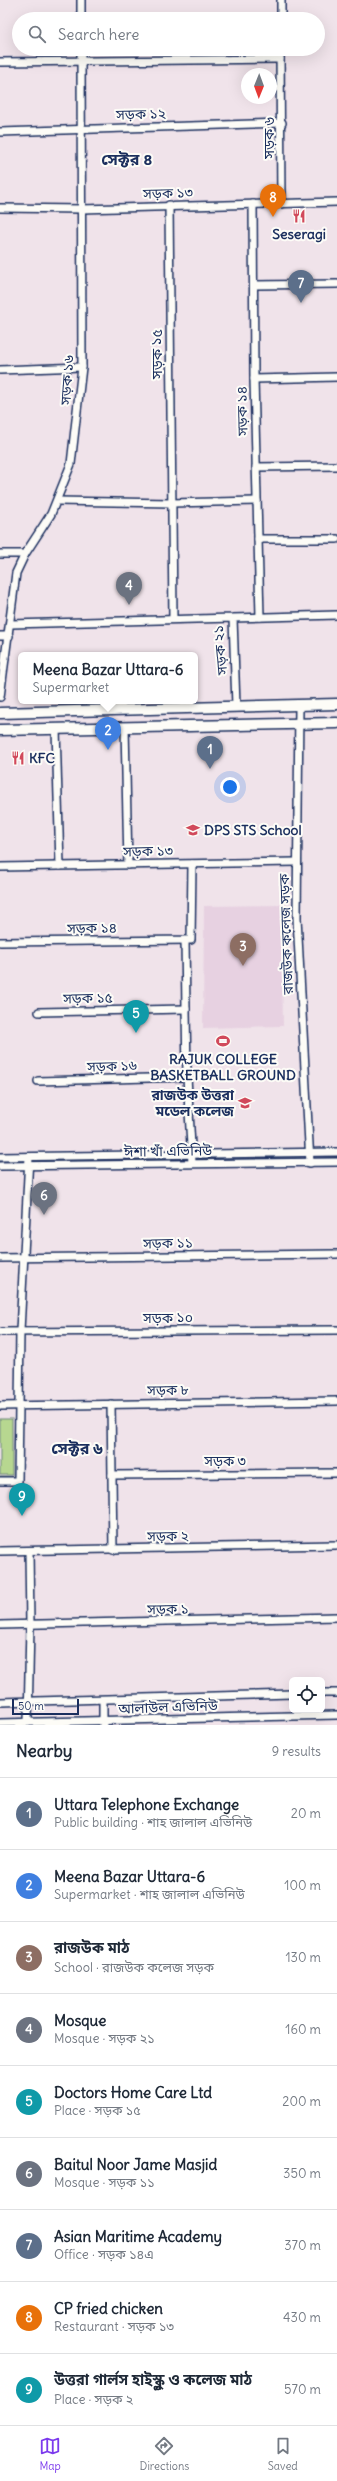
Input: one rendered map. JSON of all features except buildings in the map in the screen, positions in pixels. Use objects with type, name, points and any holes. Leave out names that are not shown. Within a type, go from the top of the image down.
[{"type":"main road","points":[[0,713],[337,704]]},
{"type":"main road","points":[[0,730],[337,723]]},
{"type":"street","points":[[81,0],[81,12]]},
{"type":"street","points":[[281,0],[281,12]]},
{"type":"street","name":"সড়ক ১৬","points":[[0,697],[11,624],[16,573],[25,554],[58,501],[72,464],[82,367],[81,56]]},
{"type":"street","points":[[0,62],[280,59]]},
{"type":"street","name":"সড়ক ৬","points":[[280,59],[282,123],[281,204]]},
{"type":"street","name":"সড়ক ১২","points":[[0,132],[282,123]]},
{"type":"street","name":"সড়ক ১৩","points":[[0,208],[82,208],[337,202]]},
{"type":"street","name":"সড়ক ১৪","points":[[253,204],[255,285],[254,379],[260,617]]},
{"type":"street","name":"সড়ক ১৫","points":[[169,205],[173,619]]},
{"type":"street","points":[[255,285],[337,284]]},
{"type":"street","points":[[0,370],[82,367]]},
{"type":"street","points":[[254,379],[337,377]]},
{"type":"street","points":[[256,466],[337,466]]},
{"type":"street","points":[[58,501],[171,503],[257,501]]},
{"type":"street","points":[[258,539],[337,539]]},
{"type":"street","points":[[0,554],[25,554]]},
{"type":"street","name":"সড়ক ২১","points":[[235,692],[233,618],[337,615]]},
{"type":"street","name":"সড়ক ২১","points":[[11,624],[233,618],[236,706]]},
{"type":"street","points":[[0,636],[9,636]]},
{"type":"street","name":"রাজউক কলেজ সড়ক","points":[[299,705],[300,723],[296,862],[297,918],[310,1163]]},
{"type":"street","points":[[125,727],[128,865]]},
{"type":"street","points":[[56,729],[60,866]]},
{"type":"street","name":"সড়ক ১৩","points":[[0,867],[296,862]]},
{"type":"street","points":[[192,864],[191,940],[185,940],[188,1077],[192,1163]]},
{"type":"street","name":"সড়ক ১৪","points":[[0,942],[185,940]]},
{"type":"street","name":"সড়ক ১৫","points":[[39,1012],[186,1009]]},
{"type":"street","name":"সড়ক ১৬","points":[[38,1081],[188,1077]]},
{"type":"street","points":[[0,1157],[337,1152]]},
{"type":"street","points":[[0,1480],[18,1481],[20,1331],[29,1156]]},
{"type":"street","name":"ঈশা খাঁ এভিনিউ","points":[[0,1166],[337,1162]]},
{"type":"street","name":"সড়ক ১১","points":[[0,1258],[337,1254]]},
{"type":"street","name":"সড়ক ১০","points":[[0,1332],[337,1330]]},
{"type":"street","name":"সড়ক ৮","points":[[0,1406],[337,1401]]},
{"type":"street","points":[[111,1404],[114,1550]]},
{"type":"street","name":"সড়ক ৩","points":[[112,1475],[337,1473]]},
{"type":"street","name":"সড়ক ২","points":[[0,1552],[337,1545]]},
{"type":"street","points":[[28,1722],[30,1625],[29,1551]]},
{"type":"street","name":"সড়ক ১","points":[[0,1625],[337,1617]]},
{"type":"street","points":[[325,1693],[337,1693]]},
{"type":"street","points":[[0,1702],[289,1694]]},
{"type":"street","points":[[102,1700],[103,1723]]},
{"type":"street","name":"আলাউল এভিনিউ","points":[[0,1723],[28,1722],[55,1724],[162,1722],[337,1715]]},
{"type":"street","points":[[264,1717],[264,1725]]},
{"type":"shaded area","points":[[281,905],[283,1026],[203,1028],[204,906]]},
{"type":"green space","points":[[0,1419],[12,1419],[12,1475],[0,1475]]},
{"type":"place","name":"Seseragi","points":[[299,216]]},
{"type":"place","name":"CP fried chicken","points":[[273,217]]},
{"type":"place","name":"Asian Maritime Academy","points":[[301,303]]},
{"type":"place","name":"Mosque","points":[[129,605]]},
{"type":"place","name":"Meena Bazar Uttara-6","points":[[108,750]]},
{"type":"place","name":"KFC","points":[[18,758]]},
{"type":"place","name":"Uttara Telephone Exchange","points":[[210,769]]},
{"type":"place","name":"DPS STS School","points":[[193,830]]},
{"type":"place","name":"রাজউক মাঠ","points":[[243,966]]},
{"type":"place","name":"Doctors Home Care Ltd","points":[[136,1033]]},
{"type":"place","name":"RAJUK COLLEGE BASKETBALL GROUND","points":[[223,1041]]},
{"type":"place","name":"রাজউক উত্তরা মডেল কলেজ","points":[[245,1103]]},
{"type":"place","name":"Baitul Noor Jame Masjid","points":[[44,1215]]},
{"type":"place","name":"উত্তরা গার্লস হাইস্কুল ও কলেজ মাঠ","points":[[22,1516]]},
{"type":"district","name":"সেক্টর ৪","points":[[127,159]]},
{"type":"district","name":"সেক্টর ৬","points":[[77,1448]]}]
